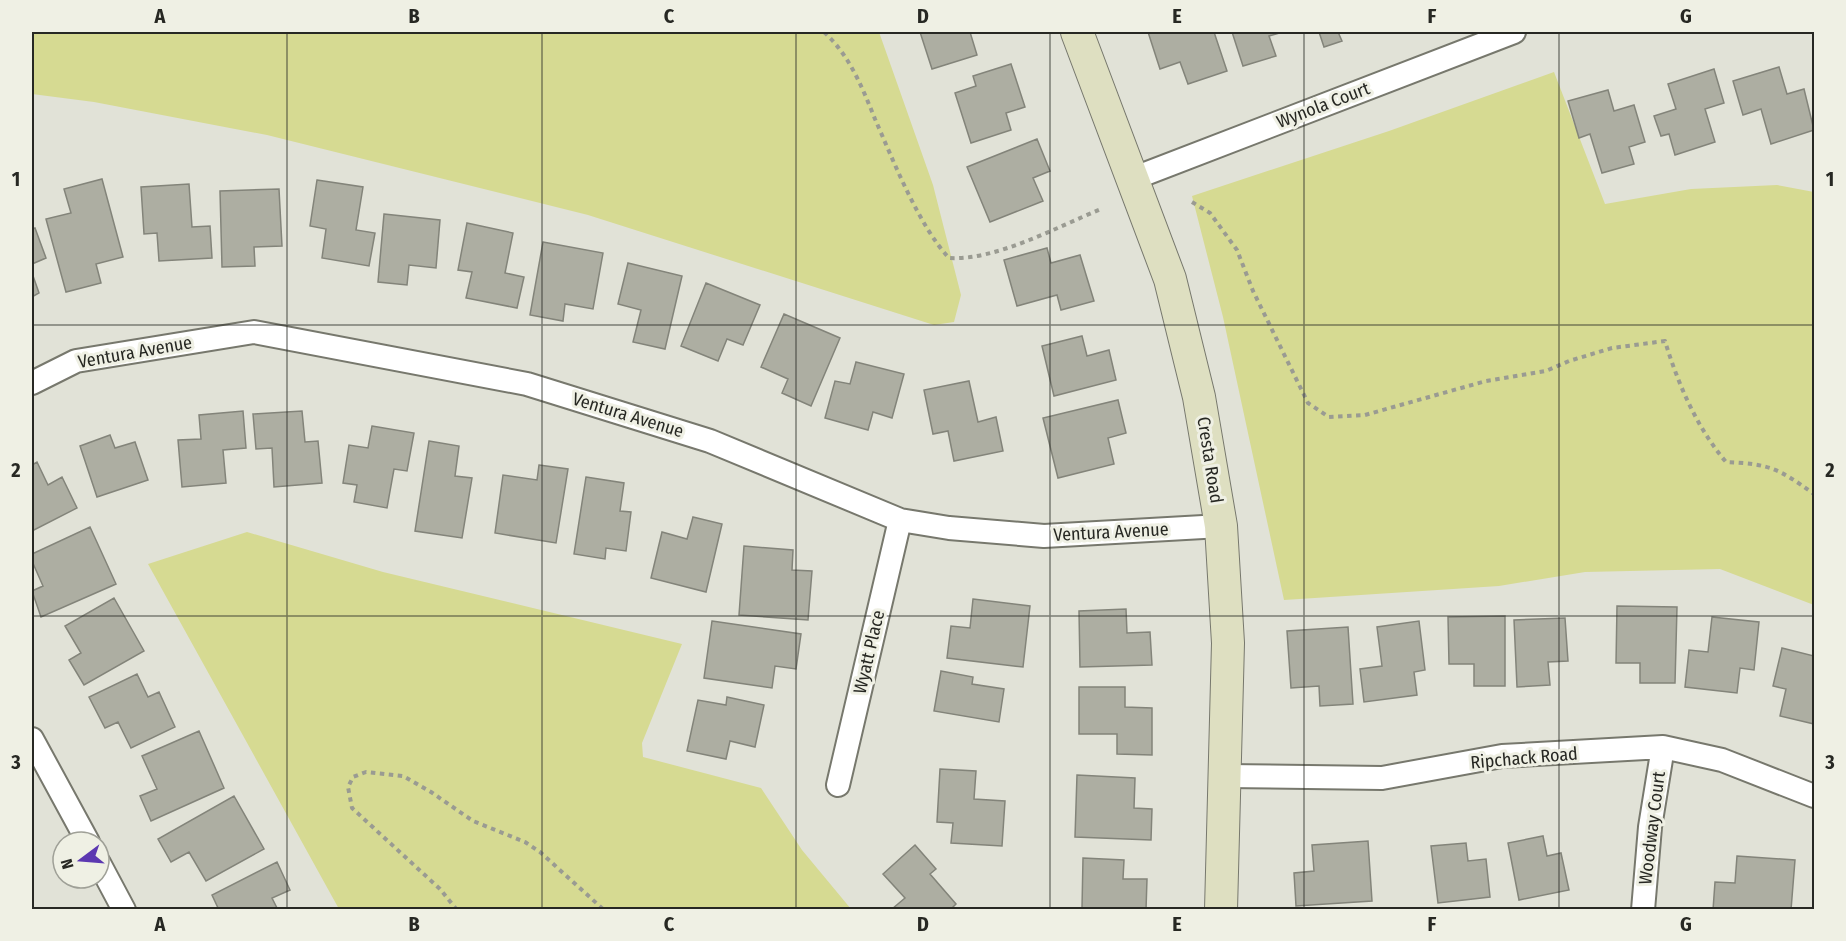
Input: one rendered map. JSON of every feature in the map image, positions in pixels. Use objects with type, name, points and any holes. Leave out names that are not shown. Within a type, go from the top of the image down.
[{"type":"street","name":"Cresta Road","points":[[1077,32],[1170,279],[1199,398],[1221,526],[1228,643],[1221,909]]},
{"type":"street","name":"Wynola Court","points":[[1132,179],[1514,32]]},
{"type":"street","name":"Ventura Avenue","points":[[32,383],[76,361],[254,332],[527,384],[710,441],[900,520],[949,528],[1044,536],[1221,526]]},
{"type":"street","name":"Wyatt Place","points":[[838,785],[900,520]]},
{"type":"street","points":[[32,739],[81,830]]},
{"type":"street","name":"Ripchack Road","points":[[1226,776],[1382,778],[1502,756],[1663,747],[1722,760],[1815,796]]},
{"type":"street","name":"Woodway Court","points":[[1643,909],[1650,827],[1663,747]]},
{"type":"street","points":[[111,885],[124,909]]},
{"type":"path","points":[[824,32],[854,69],[912,196],[937,244],[949,258],[965,259],[1006,247],[1101,209]]},
{"type":"path","points":[[1192,202],[1210,213],[1237,250],[1253,291],[1308,402],[1329,417],[1365,415],[1478,383],[1546,371],[1569,361],[1612,348],[1665,340],[1685,395],[1714,447],[1726,462],[1760,464],[1786,474],[1815,494]]},
{"type":"path","points":[[457,909],[440,890],[352,808],[348,787],[353,777],[366,772],[403,776],[473,821],[525,842],[540,852],[568,880],[604,909]]},
{"type":"green space","points":[[32,32],[879,32],[933,185],[961,295],[954,322],[934,325],[588,215],[267,135],[94,102],[32,94]]},
{"type":"green space","points":[[1554,72],[1605,204],[1691,189],[1777,185],[1814,192],[1814,605],[1720,569],[1585,572],[1499,586],[1284,600],[1223,317],[1192,196],[1389,131]]},
{"type":"green space","points":[[247,532],[383,572],[682,644],[642,743],[643,757],[761,788],[802,850],[851,909],[339,909],[148,564]]},
{"type":"building","points":[[920,32],[970,32],[977,55],[932,69]]},
{"type":"building","points":[[1148,32],[1214,32],[1227,71],[1188,84],[1180,62],[1160,69]]},
{"type":"building","points":[[1232,32],[1283,32],[1269,36],[1276,56],[1243,66]]},
{"type":"building","points":[[1319,32],[1338,32],[1342,41],[1324,47]]},
{"type":"building","points":[[1011,64],[1025,107],[1006,113],[1011,130],[971,143],[955,93],[976,86],[973,76]]},
{"type":"building","points":[[1779,67],[1787,94],[1804,89],[1814,130],[1771,144],[1761,109],[1743,115],[1733,81]]},
{"type":"building","points":[[1714,69],[1724,103],[1705,109],[1715,142],[1675,155],[1669,134],[1661,136],[1654,116],[1676,109],[1668,84]]},
{"type":"building","points":[[1608,90],[1614,111],[1634,105],[1645,142],[1629,147],[1634,164],[1602,173],[1590,134],[1579,138],[1568,101]]},
{"type":"building","points":[[1037,139],[1050,171],[1033,178],[1043,201],[990,222],[967,167]]},
{"type":"building","points":[[102,179],[123,257],[96,264],[101,283],[66,292],[46,219],[71,213],[64,189]]},
{"type":"building","points":[[317,180],[363,187],[356,230],[375,233],[369,266],[322,258],[326,229],[310,226]]},
{"type":"building","points":[[189,184],[192,227],[210,226],[212,258],[159,261],[157,233],[144,234],[141,187]]},
{"type":"building","points":[[279,189],[282,246],[254,247],[255,266],[222,267],[220,191]]},
{"type":"building","points":[[384,214],[440,220],[436,268],[409,265],[407,285],[378,282]]},
{"type":"building","points":[[467,223],[513,233],[505,273],[524,277],[517,308],[466,298],[472,272],[458,270]]},
{"type":"building","points":[[35,228],[46,258],[32,264],[32,229]]},
{"type":"building","points":[[543,242],[603,253],[593,309],[565,304],[563,321],[530,315]]},
{"type":"building","points":[[1047,248],[1051,263],[1080,255],[1094,301],[1061,310],[1057,295],[1017,306],[1004,260]]},
{"type":"building","points":[[628,263],[682,276],[665,349],[633,342],[641,310],[618,304]]},
{"type":"building","points":[[32,273],[39,293],[32,297]]},
{"type":"building","points":[[706,283],[760,305],[743,345],[727,339],[718,361],[681,346]]},
{"type":"building","points":[[784,314],[840,338],[811,406],[782,393],[788,379],[761,367]]},
{"type":"building","points":[[1082,336],[1087,356],[1109,350],[1116,380],[1054,396],[1042,346]]},
{"type":"building","points":[[856,362],[904,374],[892,418],[873,412],[868,430],[825,418],[835,381],[850,384]]},
{"type":"building","points":[[969,381],[978,422],[996,417],[1003,451],[954,461],[948,431],[933,434],[924,390]]},
{"type":"building","points":[[1118,400],[1126,433],[1108,438],[1114,464],[1058,478],[1043,418]]},
{"type":"building","points":[[243,411],[246,448],[223,450],[226,483],[182,487],[178,440],[201,439],[199,415]]},
{"type":"building","points":[[302,411],[305,442],[318,441],[322,483],[274,487],[272,448],[256,449],[253,414]]},
{"type":"building","points":[[372,426],[414,433],[407,471],[394,469],[387,508],[354,502],[357,485],[343,483],[349,445],[368,448]]},
{"type":"building","points":[[110,435],[115,448],[135,442],[148,480],[97,497],[80,446]]},
{"type":"building","points":[[429,441],[459,446],[455,476],[472,478],[462,538],[415,531]]},
{"type":"building","points":[[37,462],[48,485],[62,477],[77,508],[32,531],[32,465]]},
{"type":"building","points":[[539,465],[568,469],[556,543],[495,533],[503,475],[537,480]]},
{"type":"building","points":[[586,477],[624,483],[620,511],[631,512],[626,551],[606,548],[605,559],[574,554]]},
{"type":"building","points":[[693,517],[722,524],[706,592],[651,578],[662,532],[687,539]]},
{"type":"building","points":[[90,527],[116,584],[41,617],[32,591],[43,586],[32,561],[32,554]]},
{"type":"building","points":[[744,546],[793,550],[792,570],[812,571],[808,620],[739,615]]},
{"type":"building","points":[[114,598],[144,651],[84,685],[69,660],[81,653],[65,626]]},
{"type":"building","points":[[973,599],[1030,606],[1023,667],[947,658],[951,626],[970,628]]},
{"type":"building","points":[[1617,606],[1677,607],[1675,683],[1640,683],[1640,663],[1616,663]]},
{"type":"building","points":[[1126,609],[1127,633],[1150,632],[1152,665],[1080,667],[1079,611]]},
{"type":"building","points":[[1505,616],[1505,686],[1474,686],[1474,664],[1449,664],[1448,617]]},
{"type":"building","points":[[1712,617],[1759,622],[1754,670],[1740,668],[1737,693],[1685,687],[1689,650],[1708,652]]},
{"type":"building","points":[[1565,618],[1568,661],[1548,662],[1550,685],[1517,687],[1514,620]]},
{"type":"building","points":[[712,621],[801,634],[796,669],[775,666],[772,688],[704,678]]},
{"type":"building","points":[[1419,621],[1425,670],[1414,672],[1417,695],[1364,702],[1360,669],[1382,666],[1377,627]]},
{"type":"building","points":[[1348,627],[1353,704],[1320,706],[1319,686],[1291,688],[1287,631]]},
{"type":"building","points":[[1782,648],[1814,656],[1814,724],[1780,716],[1786,689],[1773,686]]},
{"type":"building","points":[[941,671],[973,677],[972,684],[1004,689],[999,722],[934,711]]},
{"type":"building","points":[[137,674],[148,697],[159,692],[175,727],[131,748],[118,722],[105,728],[89,697]]},
{"type":"building","points":[[1079,687],[1125,687],[1125,707],[1152,708],[1152,755],[1117,754],[1117,734],[1079,734]]},
{"type":"building","points":[[727,697],[764,705],[755,747],[730,741],[726,759],[687,751],[698,700],[726,705]]},
{"type":"building","points":[[199,731],[224,788],[151,821],[140,796],[157,789],[142,756]]},
{"type":"building","points":[[940,769],[976,771],[974,799],[1005,801],[1002,846],[951,843],[953,823],[937,822]]},
{"type":"building","points":[[1077,775],[1135,778],[1134,808],[1152,809],[1151,840],[1075,837]]},
{"type":"building","points":[[234,796],[264,849],[206,881],[189,852],[171,862],[158,839]]},
{"type":"building","points":[[1543,836],[1547,856],[1561,853],[1569,890],[1519,900],[1508,843]]},
{"type":"building","points":[[1368,841],[1372,901],[1296,906],[1294,873],[1314,871],[1312,845]]},
{"type":"building","points":[[1466,843],[1468,861],[1486,859],[1490,897],[1438,903],[1431,846]]},
{"type":"building","points":[[915,845],[936,869],[930,874],[956,904],[950,910],[892,909],[905,898],[883,874]]},
{"type":"building","points":[[1737,856],[1795,860],[1791,910],[1713,910],[1715,882],[1735,883]]},
{"type":"building","points":[[1083,858],[1124,860],[1123,879],[1147,879],[1146,910],[1082,908]]},
{"type":"building","points":[[277,862],[290,890],[272,898],[278,910],[219,910],[212,895]]}]
